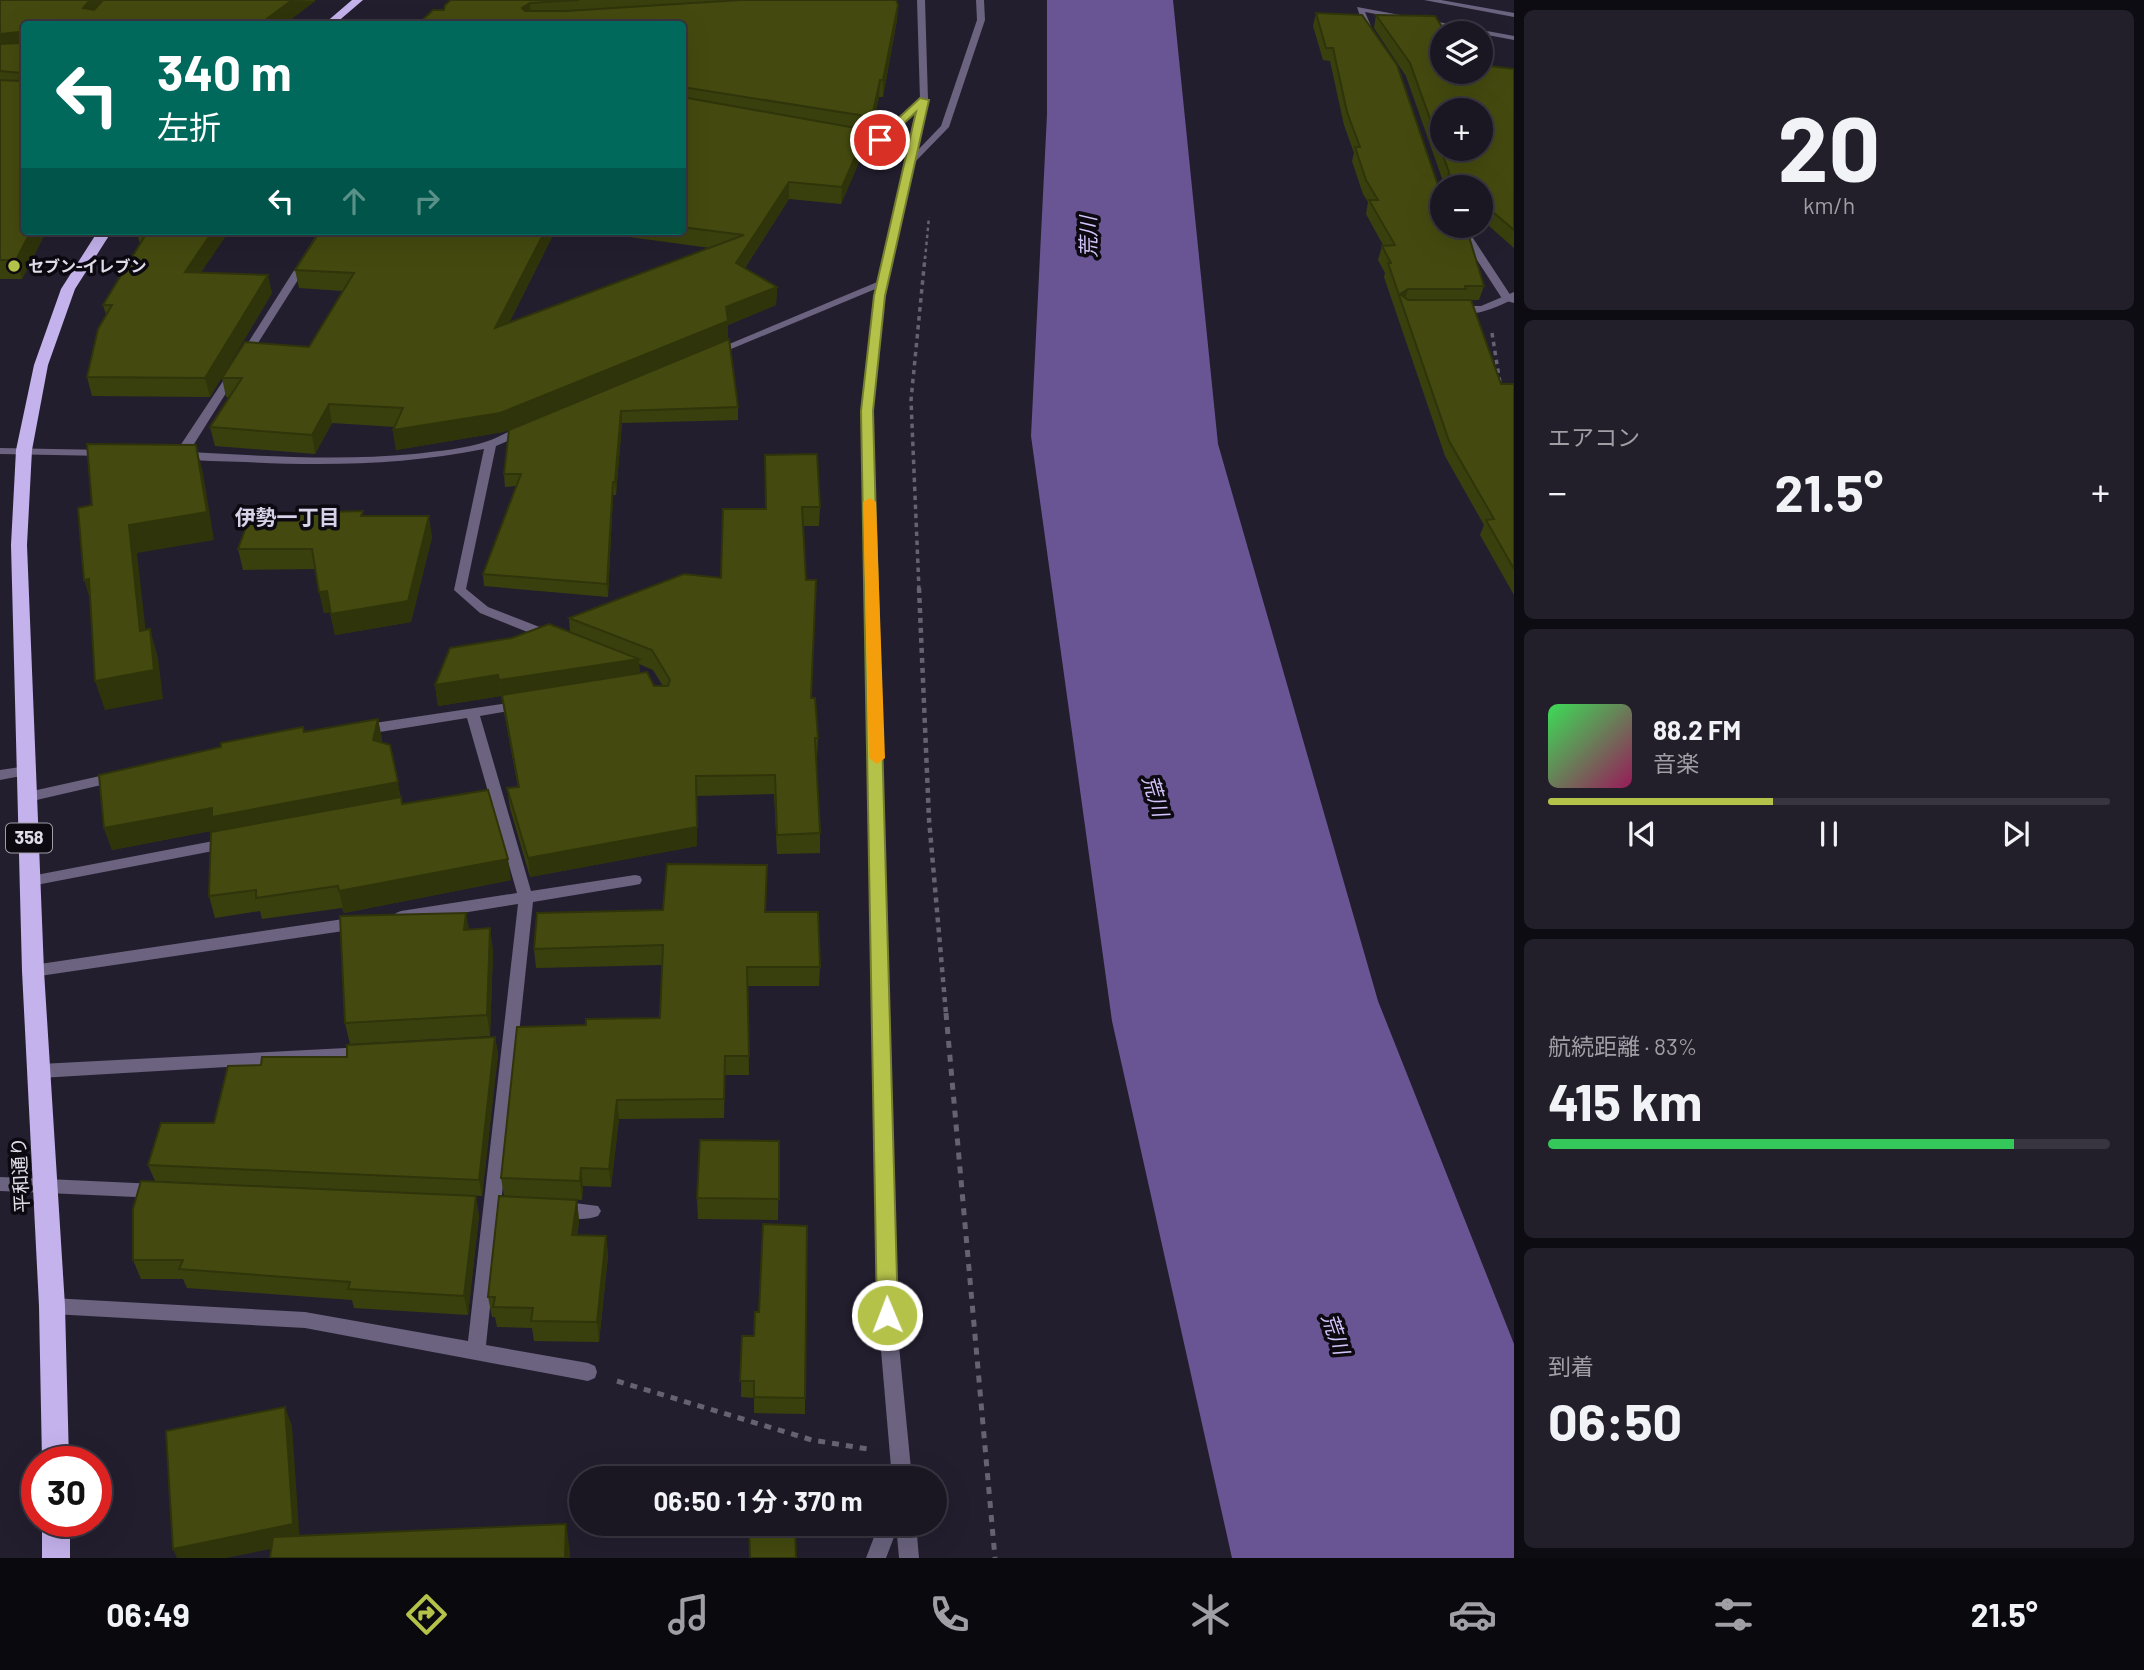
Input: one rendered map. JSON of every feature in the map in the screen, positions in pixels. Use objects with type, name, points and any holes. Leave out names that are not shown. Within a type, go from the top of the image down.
[{"type":"highway","points":[[334,21],[358,0]]},
{"type":"highway","name":"平和通り","points":[[55,1446],[47,1186],[33,971],[19,545],[24,450],[41,365],[68,289],[102,235]]},
{"type":"highway","points":[[56,1537],[56,1558]]},
{"type":"street","points":[[901,1466],[887,1315],[867,411],[882,283],[924,100],[921,0]]},
{"type":"street","points":[[910,162],[945,127],[981,20],[980,0]]},
{"type":"street","points":[[1428,0],[1514,15]]},
{"type":"street","points":[[1358,4],[1372,36]]},
{"type":"street","points":[[1358,4],[1514,38]]},
{"type":"street","points":[[842,136],[880,140],[924,100]]},
{"type":"street","points":[[181,455],[321,235]]},
{"type":"street","points":[[1443,309],[1483,309],[1512,298],[1469,238]]},
{"type":"street","points":[[705,356],[882,283]]},
{"type":"street","points":[[167,455],[274,461],[398,458],[456,452],[491,444],[541,423]]},
{"type":"street","points":[[491,444],[460,590],[484,610],[559,640]]},
{"type":"street","points":[[0,451],[125,453]]},
{"type":"street","points":[[351,732],[541,702]]},
{"type":"street","points":[[472,713],[488,794],[526,899],[503,1045],[493,1207],[476,1350]]},
{"type":"street","points":[[0,775],[27,771]]},
{"type":"street","points":[[28,797],[136,773]]},
{"type":"street","points":[[31,881],[249,839]]},
{"type":"street","points":[[33,971],[526,899],[635,880]]},
{"type":"street","points":[[40,1071],[386,1051]]},
{"type":"street","points":[[0,1184],[173,1192]]},
{"type":"street","points":[[543,1209],[592,1211]]},
{"type":"street","points":[[52,1306],[305,1320],[588,1372]]},
{"type":"street","points":[[876,1558],[884,1536]]},
{"type":"street","points":[[907,1536],[909,1558]]},
{"type":"path","points":[[929,212],[911,400],[929,819],[995,1558]]},
{"type":"path","points":[[1483,309],[1491,325],[1500,384]]},
{"type":"path","points":[[588,1372],[812,1440],[900,1453]]},
{"type":"water","name":"荒川","points":[[1047,0],[1173,0],[1218,444],[1378,1001],[1514,1344],[1514,1558],[1232,1558],[1112,1021],[1031,436],[1047,114]]},
{"type":"building","points":[[0,0],[90,0],[83,8],[94,10],[103,0],[292,0],[264,21],[21,21],[21,37],[19,32],[0,34]]},
{"type":"building","points":[[451,0],[579,0],[530,3],[522,8],[525,11],[566,11],[741,0],[896,0],[898,5],[883,80],[880,80],[872,117],[686,88],[686,21],[421,21],[433,10],[444,10]]},
{"type":"building","points":[[1316,13],[1362,15],[1397,65],[1435,175],[1430,175],[1430,238],[1469,238],[1484,286],[1465,286],[1466,289],[1408,289],[1400,294],[1408,300],[1471,300],[1501,384],[1514,384],[1514,569],[1486,520],[1494,519],[1449,441],[1388,263],[1391,263],[1382,246],[1395,245],[1369,200],[1378,200],[1366,180],[1355,147],[1360,147],[1347,112],[1333,48],[1326,48]]},
{"type":"building","points":[[1376,15],[1435,16],[1438,21],[1430,21],[1430,84],[1493,84],[1493,66],[1514,69],[1514,230],[1493,212],[1493,175],[1449,175],[1445,161],[1493,161],[1493,98],[1430,98],[1430,119],[1410,63]]},
{"type":"building","points":[[20,43],[21,73],[0,71],[0,44]]},
{"type":"building","points":[[21,73],[21,235],[29,235],[16,260],[0,260],[0,80],[19,81]]},
{"type":"building","points":[[686,98],[867,130],[842,187],[789,182],[736,263],[777,287],[726,307],[728,321],[500,413],[393,430],[403,408],[329,404],[312,435],[210,427],[242,378],[222,378],[245,342],[309,347],[354,273],[295,270],[317,235],[543,235],[495,328],[744,235],[686,228]]},
{"type":"building","points":[[145,235],[210,235],[185,272],[268,275],[205,378],[87,377],[98,329],[112,305],[103,305]]},
{"type":"building","points":[[729,339],[738,407],[621,411],[613,482],[607,584],[483,574],[521,474],[504,474],[509,430]]},
{"type":"building","points":[[87,444],[196,445],[207,512],[129,525],[140,631],[150,629],[154,670],[95,681],[89,579],[84,580],[78,508],[92,505]]},
{"type":"building","points":[[817,454],[820,507],[802,507],[806,580],[816,580],[811,698],[815,698],[818,738],[815,738],[820,833],[777,835],[775,775],[696,776],[697,827],[528,858],[507,788],[519,787],[502,695],[647,672],[654,686],[668,686],[670,680],[652,650],[569,618],[684,574],[721,578],[723,509],[766,509],[765,455]]},
{"type":"building","points":[[363,511],[361,516],[429,516],[408,601],[331,614],[327,591],[319,592],[312,549],[238,549],[251,514]]},
{"type":"building","points":[[549,624],[639,659],[499,680],[498,675],[435,685],[450,648],[512,638]]},
{"type":"building","points":[[378,719],[373,740],[390,745],[398,782],[212,817],[212,808],[104,828],[99,775],[221,747],[221,743],[303,727],[304,732]]},
{"type":"building","points":[[488,790],[508,859],[339,891],[338,886],[256,898],[256,890],[209,896],[211,832],[401,797],[402,804]]},
{"type":"building","points":[[667,864],[767,865],[765,912],[818,912],[820,967],[747,967],[749,1056],[725,1056],[724,1099],[617,1100],[609,1169],[581,1168],[580,1181],[501,1178],[517,1027],[586,1025],[586,1019],[660,1018],[663,945],[534,949],[537,913],[663,910]]},
{"type":"building","points":[[466,913],[464,930],[490,928],[487,1015],[345,1023],[340,916]]},
{"type":"building","points":[[495,1037],[479,1180],[148,1165],[161,1123],[214,1123],[228,1066],[261,1065],[262,1057],[347,1057],[347,1045]]},
{"type":"building","points":[[700,1140],[779,1141],[779,1199],[697,1198]]},
{"type":"building","points":[[141,1181],[476,1196],[464,1296],[348,1289],[350,1282],[179,1269],[183,1260],[133,1260],[133,1209]]},
{"type":"building","points":[[499,1196],[577,1200],[572,1235],[606,1236],[597,1322],[531,1321],[533,1308],[493,1307],[495,1297],[488,1297]]},
{"type":"building","points":[[763,1224],[807,1226],[805,1398],[754,1397],[754,1381],[740,1381],[742,1336],[754,1336],[755,1312],[759,1312]]},
{"type":"building","points":[[285,1407],[293,1524],[173,1549],[166,1431]]},
{"type":"building","points":[[566,1524],[565,1558],[270,1558],[273,1537]]},
{"type":"building","points":[[749,1536],[795,1536],[796,1558],[750,1558]]},
{"type":"slow traffic","points":[[870,502],[877,758]]},
{"type":"place","name":"セブン-イレブン","points":[[14,266]]},
{"type":"district","name":"伊勢一丁目","points":[[287,518]]},
{"type":"route","points":[[880,140],[924,100],[879,296],[867,411],[887,1315]]}]
